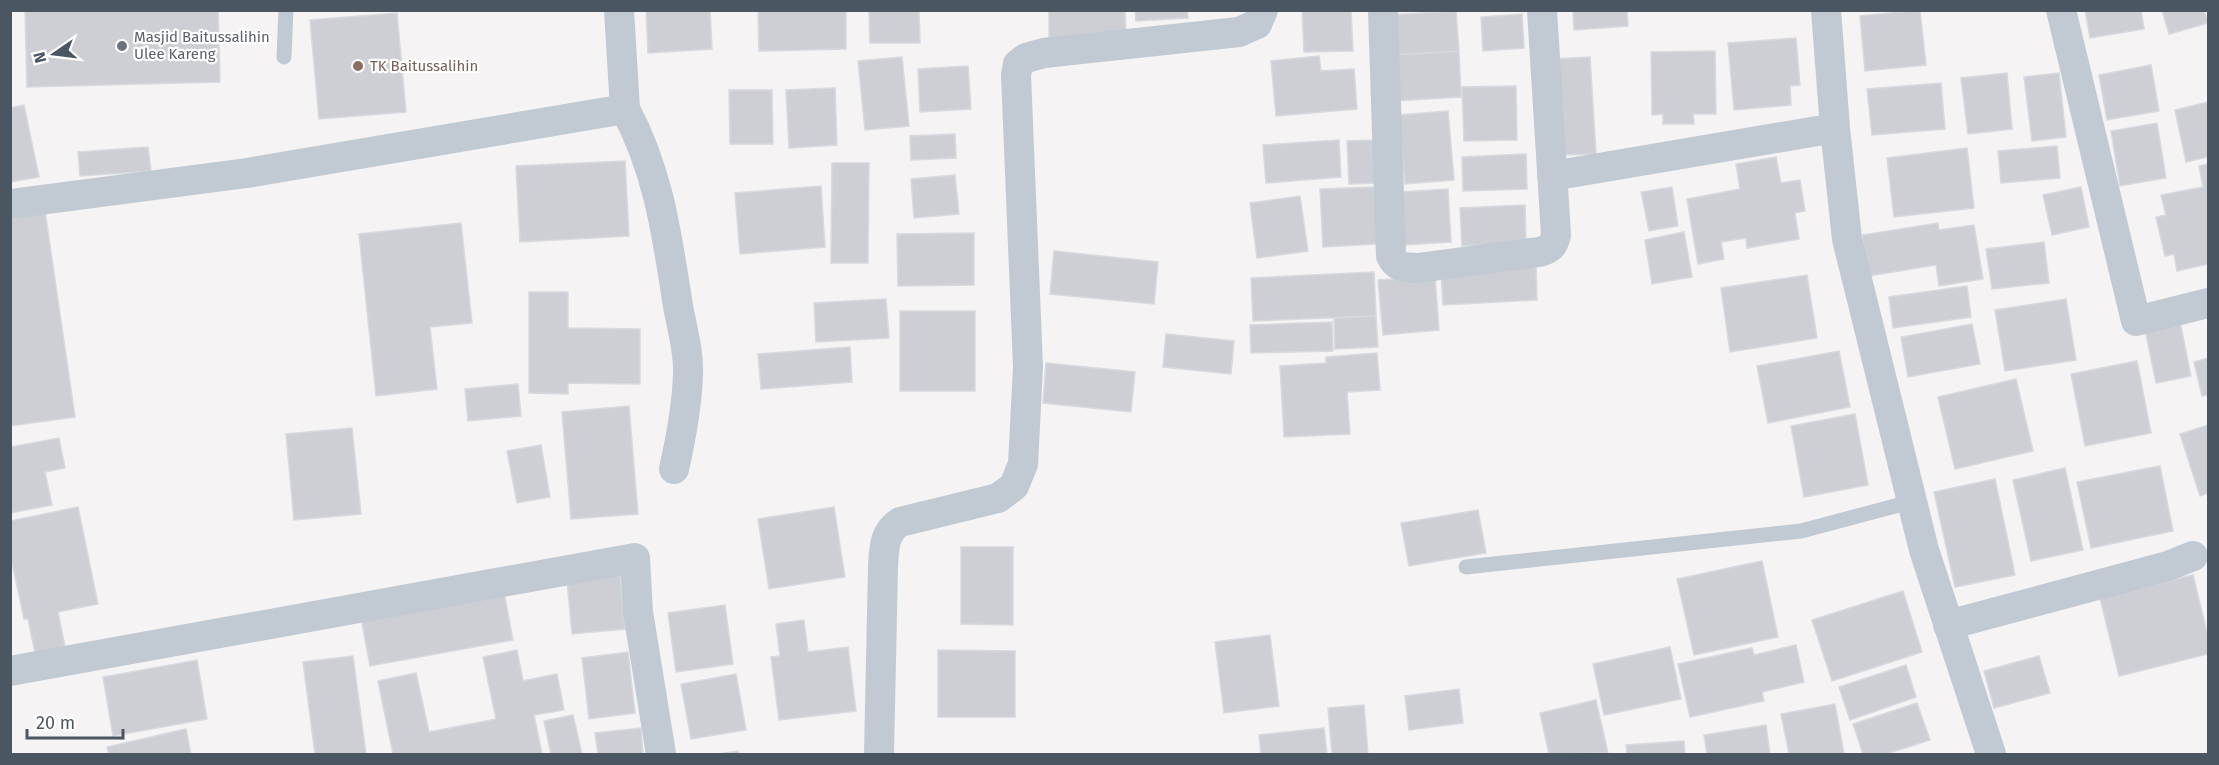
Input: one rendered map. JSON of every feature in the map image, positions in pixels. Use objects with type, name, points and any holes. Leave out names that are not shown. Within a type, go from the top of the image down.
[{"type":"street","points":[[618,10],[625,109],[644,148],[657,187],[666,225],[688,372],[683,428],[674,469]]},
{"type":"street","points":[[879,754],[883,566],[884,547],[889,530],[900,522],[998,498],[1014,486],[1023,464],[1028,367],[1018,64],[1026,58],[1044,53],[1239,32],[1257,24],[1263,10]]},
{"type":"street","points":[[1383,10],[1391,256],[1394,263],[1400,267],[1418,267],[1550,249],[1554,244],[1556,236],[1542,10]]},
{"type":"street","points":[[1826,10],[1835,128],[1847,239],[1914,501],[1924,550],[1991,754]]},
{"type":"street","points":[[2061,10],[2136,321],[2208,303]]},
{"type":"street","points":[[10,204],[247,173],[625,109]]},
{"type":"street","points":[[1552,176],[1835,128]]},
{"type":"street","points":[[1948,625],[2168,566],[2193,556]]},
{"type":"street","points":[[10,671],[635,558],[638,612],[661,754]]},
{"type":"lane","points":[[285,57],[286,10]]},
{"type":"lane","points":[[1466,567],[1801,531],[1914,501]]},
{"type":"building","name":"Masjid Baitussalihin Ulee Kareng","points":[[25,10],[218,10],[220,82],[27,87]]},
{"type":"building","points":[[646,10],[710,10],[712,49],[648,53]]},
{"type":"building","points":[[758,10],[846,10],[846,49],[759,51]]},
{"type":"building","points":[[869,10],[919,10],[920,43],[870,43]]},
{"type":"building","points":[[1049,10],[1125,10],[1126,40],[1049,40]]},
{"type":"building","points":[[1135,10],[1187,10],[1188,18],[1136,21]]},
{"type":"building","points":[[1302,10],[1351,10],[1353,51],[1304,52]]},
{"type":"building","points":[[1573,10],[1627,10],[1628,26],[1574,30]]},
{"type":"building","points":[[1920,10],[1926,65],[1865,71],[1860,16]]},
{"type":"building","points":[[2085,10],[2141,10],[2144,29],[2090,38]]},
{"type":"building","points":[[2162,10],[2204,10],[2208,23],[2169,34]]},
{"type":"building","points":[[1456,11],[1459,51],[1392,55],[1389,15]]},
{"type":"building","name":"TK Baitussalihin","points":[[397,13],[406,112],[319,119],[310,20]]},
{"type":"building","points":[[1522,14],[1524,48],[1483,51],[1481,17]]},
{"type":"building","points":[[1796,38],[1800,85],[1790,86],[1791,105],[1734,110],[1728,43]]},
{"type":"building","points":[[1459,51],[1461,97],[1394,101],[1392,55]]},
{"type":"building","points":[[1715,51],[1716,114],[1693,114],[1694,124],[1663,124],[1663,114],[1652,115],[1651,52]]},
{"type":"building","points":[[1319,56],[1321,71],[1354,69],[1357,109],[1276,116],[1271,61]]},
{"type":"building","points":[[902,57],[909,126],[865,130],[858,61]]},
{"type":"building","points":[[1590,57],[1596,154],[1559,155],[1553,59]]},
{"type":"building","points":[[2151,65],[2159,111],[2107,120],[2099,75]]},
{"type":"building","points":[[968,66],[971,109],[920,112],[918,69]]},
{"type":"building","points":[[2007,73],[2012,129],[1968,134],[1961,78]]},
{"type":"building","points":[[2059,73],[2066,137],[2032,141],[2024,77]]},
{"type":"building","points":[[1941,83],[1945,129],[1872,135],[1867,89]]},
{"type":"building","points":[[1516,86],[1517,140],[1464,141],[1462,87]]},
{"type":"building","points":[[835,88],[837,145],[789,148],[786,90]]},
{"type":"building","points":[[729,90],[772,90],[773,144],[730,144]]},
{"type":"building","points":[[2208,102],[2208,157],[2186,162],[2175,110]]},
{"type":"building","points":[[24,105],[39,177],[10,182],[10,108]]},
{"type":"building","points":[[1448,111],[1454,180],[1405,184],[1399,115]]},
{"type":"building","points":[[2157,123],[2166,178],[2120,186],[2111,131]]},
{"type":"building","points":[[955,134],[956,158],[911,160],[910,136]]},
{"type":"building","points":[[1339,140],[1341,177],[1266,183],[1263,145]]},
{"type":"building","points":[[1376,140],[1378,183],[1349,184],[1347,141]]},
{"type":"building","points":[[2057,146],[2060,178],[2001,183],[1998,151]]},
{"type":"building","points":[[148,147],[151,171],[80,176],[78,152]]},
{"type":"building","points":[[1967,148],[1974,208],[1894,217],[1887,158]]},
{"type":"building","points":[[1526,154],[1527,189],[1463,191],[1462,157]]},
{"type":"building","points":[[1776,157],[1781,183],[1800,180],[1805,211],[1795,213],[1799,239],[1747,248],[1746,238],[1721,242],[1724,259],[1698,264],[1687,199],[1740,189],[1736,164]]},
{"type":"building","points":[[625,161],[629,236],[520,242],[516,166]]},
{"type":"building","points":[[832,163],[869,163],[868,263],[831,263]]},
{"type":"building","points":[[2208,164],[2208,264],[2177,271],[2174,254],[2165,256],[2156,217],[2166,215],[2161,195],[2203,187],[2199,166]]},
{"type":"building","points":[[955,175],[959,214],[914,218],[911,179]]},
{"type":"building","points":[[821,186],[825,247],[740,254],[735,193]]},
{"type":"building","points":[[1374,187],[1377,244],[1323,247],[1320,189]]},
{"type":"building","points":[[1672,187],[1678,226],[1649,231],[1641,192]]},
{"type":"building","points":[[2081,187],[2089,227],[2052,235],[2043,195]]},
{"type":"building","points":[[1448,189],[1451,242],[1403,245],[1401,192]]},
{"type":"building","points":[[1300,196],[1308,251],[1257,258],[1250,203]]},
{"type":"building","points":[[44,204],[75,417],[10,426],[10,209]]},
{"type":"building","points":[[1525,205],[1526,243],[1462,246],[1460,208]]},
{"type":"building","points":[[461,223],[472,323],[430,327],[437,389],[376,396],[359,234]]},
{"type":"building","points":[[1938,223],[1939,230],[1974,225],[1983,279],[1939,286],[1936,265],[1869,276],[1862,235]]},
{"type":"building","points":[[1684,232],[1692,277],[1652,284],[1645,240]]},
{"type":"building","points":[[974,233],[974,285],[898,286],[897,234]]},
{"type":"building","points":[[2044,242],[2049,283],[1992,289],[1986,249]]},
{"type":"building","points":[[1054,251],[1158,262],[1154,304],[1050,294]]},
{"type":"building","points":[[1536,267],[1537,300],[1443,305],[1441,272]]},
{"type":"building","points":[[1374,272],[1376,316],[1253,321],[1251,278]]},
{"type":"building","points":[[1807,275],[1817,338],[1730,352],[1721,288]]},
{"type":"building","points":[[1435,276],[1439,330],[1383,335],[1378,280]]},
{"type":"building","points":[[1967,286],[1971,317],[1893,328],[1889,297]]},
{"type":"building","points":[[529,292],[568,292],[568,328],[640,329],[640,384],[568,383],[568,394],[529,393]]},
{"type":"building","points":[[886,299],[889,338],[816,342],[814,303]]},
{"type":"building","points":[[2066,299],[2076,360],[2005,371],[1995,310]]},
{"type":"building","points":[[900,311],[975,311],[975,391],[900,391]]},
{"type":"building","points":[[1376,316],[1378,347],[1335,349],[1334,318]]},
{"type":"building","points":[[1332,322],[1333,351],[1251,353],[1250,325]]},
{"type":"building","points":[[2180,322],[2191,376],[2156,383],[2145,329]]},
{"type":"building","points":[[1972,324],[1980,364],[1908,377],[1901,337]]},
{"type":"building","points":[[1166,334],[1234,341],[1231,374],[1163,367]]},
{"type":"building","points":[[850,347],[852,382],[761,389],[758,354]]},
{"type":"building","points":[[1839,351],[1850,407],[1768,423],[1757,366]]},
{"type":"building","points":[[1377,353],[1380,390],[1347,392],[1350,434],[1284,437],[1280,366],[1326,363],[1326,357]]},
{"type":"building","points":[[2208,358],[2208,395],[2202,396],[2194,362]]},
{"type":"building","points":[[2137,361],[2151,433],[2085,446],[2071,374]]},
{"type":"building","points":[[1046,363],[1135,372],[1131,412],[1043,403]]},
{"type":"building","points":[[2016,379],[2033,451],[1955,469],[1938,397]]},
{"type":"building","points":[[518,384],[521,416],[468,421],[465,389]]},
{"type":"building","points":[[629,406],[638,514],[571,519],[562,412]]},
{"type":"building","points":[[1855,414],[1868,485],[1804,497],[1791,426]]},
{"type":"building","points":[[2208,425],[2208,493],[2200,496],[2180,434]]},
{"type":"building","points":[[352,428],[361,514],[294,520],[286,434]]},
{"type":"building","points":[[59,438],[65,468],[45,472],[52,505],[10,513],[10,447]]},
{"type":"building","points":[[541,445],[550,497],[517,503],[507,451]]},
{"type":"building","points":[[2160,466],[2173,531],[2091,548],[2077,482]]},
{"type":"building","points":[[2065,468],[2083,550],[2031,561],[2013,480]]},
{"type":"building","points":[[1995,479],[2015,575],[1955,587],[1934,492]]},
{"type":"building","points":[[78,507],[98,604],[58,612],[65,647],[35,653],[28,619],[24,619],[10,553],[10,521]]},
{"type":"building","points":[[834,507],[845,577],[769,589],[758,519]]},
{"type":"building","points":[[1478,510],[1486,553],[1409,566],[1401,523]]},
{"type":"building","points":[[961,547],[1013,547],[1013,625],[961,624]]},
{"type":"building","points":[[1762,561],[1778,637],[1694,655],[1677,579]]},
{"type":"building","points":[[620,574],[625,629],[572,634],[567,580]]},
{"type":"building","points":[[2193,575],[2208,636],[2208,654],[2119,676],[2100,598]]},
{"type":"building","points":[[1903,591],[1922,652],[1832,681],[1812,620]]},
{"type":"building","points":[[504,592],[513,640],[370,666],[361,618]]},
{"type":"building","points":[[725,605],[733,664],[676,672],[668,613]]},
{"type":"building","points":[[804,620],[808,652],[848,647],[856,711],[779,720],[771,657],[780,656],[776,624]]},
{"type":"building","points":[[1270,635],[1279,706],[1224,713],[1215,642]]},
{"type":"building","points":[[1796,645],[1804,682],[1762,692],[1764,701],[1690,717],[1678,664],[1752,648],[1754,655]]},
{"type":"building","points":[[1670,647],[1681,699],[1604,715],[1593,664]]},
{"type":"building","points":[[517,650],[523,681],[557,674],[564,710],[534,715],[542,754],[393,754],[378,681],[416,673],[429,732],[496,719],[483,657]]},
{"type":"building","points":[[938,650],[1015,651],[1015,717],[938,717]]},
{"type":"building","points":[[628,652],[635,713],[589,719],[582,658]]},
{"type":"building","points":[[353,656],[366,754],[315,754],[303,662]]},
{"type":"building","points":[[2039,656],[2050,693],[1994,708],[1984,671]]},
{"type":"building","points":[[197,660],[207,719],[113,736],[103,677]]},
{"type":"building","points":[[1906,665],[1916,697],[1850,720],[1839,687]]},
{"type":"building","points":[[736,674],[746,730],[691,739],[681,684]]},
{"type":"building","points":[[1459,689],[1463,723],[1409,730],[1405,696]]},
{"type":"building","points":[[1596,700],[1608,753],[1549,754],[1540,713]]},
{"type":"building","points":[[1917,703],[1930,740],[1886,754],[1863,754],[1853,724]]},
{"type":"building","points":[[1835,704],[1844,754],[1789,754],[1781,714]]},
{"type":"building","points":[[1364,705],[1368,754],[1332,754],[1328,708]]},
{"type":"building","points":[[573,715],[582,754],[551,754],[544,721]]},
{"type":"building","points":[[1766,725],[1770,754],[1707,754],[1704,735]]},
{"type":"building","points":[[641,728],[643,754],[598,754],[595,733]]},
{"type":"building","points":[[1324,728],[1327,754],[1261,754],[1259,735]]},
{"type":"building","points":[[186,729],[191,754],[109,754],[107,747]]},
{"type":"building","points":[[1684,741],[1685,754],[1627,754],[1626,745]]},
{"type":"building","points":[[738,751],[739,754],[718,754]]},
{"type":"place","name":"Masjid Baitussalihin Ulee Kareng","points":[[122,46]]},
{"type":"place","name":"TK Baitussalihin","points":[[358,66]]}]
